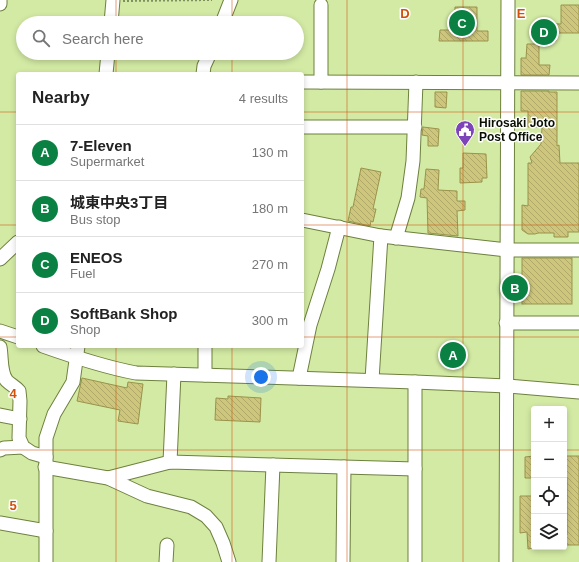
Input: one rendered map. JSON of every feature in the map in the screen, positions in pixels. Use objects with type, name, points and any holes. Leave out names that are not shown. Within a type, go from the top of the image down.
[{"type":"street","points":[[112,16],[116,0]]},
{"type":"street","points":[[225,16],[232,0]]},
{"type":"street","points":[[506,562],[508,0]]},
{"type":"street","points":[[321,5],[321,82]]},
{"type":"street","points":[[106,72],[107,60]]},
{"type":"street","points":[[206,72],[209,60]]},
{"type":"street","points":[[304,82],[579,83]]},
{"type":"street","points":[[396,238],[408,198],[413,161],[416,82]]},
{"type":"street","points":[[304,127],[415,127]]},
{"type":"street","points":[[304,220],[381,236],[507,250],[579,250]]},
{"type":"street","points":[[299,378],[310,325],[328,269],[339,228]]},
{"type":"street","points":[[372,380],[381,236]]},
{"type":"street","points":[[1,257],[16,244]]},
{"type":"street","points":[[506,323],[579,324]]},
{"type":"street","points":[[0,331],[16,336]]},
{"type":"street","points":[[0,347],[4,377],[20,391],[19,438],[24,446],[46,462],[108,478],[147,496],[191,507],[206,516],[216,527],[221,537],[229,562]]},
{"type":"street","points":[[54,348],[77,352],[106,367],[136,373],[372,380],[507,386],[579,392]]},
{"type":"street","points":[[205,348],[205,375]]},
{"type":"street","points":[[46,562],[46,438],[54,414],[73,382],[77,352]]},
{"type":"street","points":[[170,462],[174,374]]},
{"type":"street","points":[[415,382],[415,562]]},
{"type":"street","points":[[0,415],[20,419]]},
{"type":"street","points":[[0,450],[4,448],[24,446]]},
{"type":"street","points":[[108,478],[170,462],[415,469]]},
{"type":"street","points":[[269,562],[273,465]]},
{"type":"street","points":[[343,562],[344,468]]},
{"type":"street","points":[[0,523],[46,531]]},
{"type":"street","points":[[166,562],[167,545]]},
{"type":"path","points":[[116,0],[212,0]]},
{"type":"building","points":[[561,5],[579,5],[579,33],[556,33],[556,41],[532,40],[533,23],[561,24]]},
{"type":"building","points":[[455,7],[477,7],[477,31],[488,31],[488,41],[439,41],[440,30],[455,30]]},
{"type":"building","points":[[527,44],[539,44],[539,65],[550,65],[549,75],[521,75],[521,58],[526,58]]},
{"type":"building","points":[[521,91],[557,92],[557,146],[559,145],[560,163],[579,163],[579,232],[568,232],[568,237],[554,237],[554,233],[528,234],[522,230],[522,205],[528,206],[528,163],[532,163],[530,157],[541,144],[542,127],[528,127],[528,111],[521,111]]},
{"type":"building","points":[[435,92],[447,92],[446,108],[435,107]]},
{"type":"building","points":[[423,127],[439,129],[438,146],[428,146],[428,136],[422,135]]},
{"type":"building","points":[[463,153],[486,154],[487,178],[482,178],[482,182],[460,183],[460,168],[463,168]]},
{"type":"building","points":[[361,168],[381,172],[373,209],[376,209],[373,222],[371,221],[370,226],[348,221],[351,207],[353,207]]},
{"type":"building","points":[[426,169],[439,170],[438,190],[457,191],[457,201],[465,201],[465,210],[457,211],[458,236],[428,233],[427,198],[420,197],[421,189],[424,189]]},
{"type":"building","points":[[522,258],[572,258],[572,304],[522,304]]},
{"type":"building","points":[[82,378],[127,388],[128,382],[143,384],[138,424],[118,421],[120,410],[77,401]]},
{"type":"building","points":[[228,396],[261,398],[260,422],[215,420],[216,398],[228,399]]},
{"type":"building","points":[[531,456],[531,478],[525,478],[525,457]]},
{"type":"building","points":[[567,456],[579,456],[579,545],[567,545]]},
{"type":"building","points":[[520,496],[531,496],[531,548],[528,549],[527,532],[520,533]]},
{"type":"place","name":"ENEOS","points":[[462,23]]},
{"type":"place","name":"SoftBank Shop","points":[[544,32]]},
{"type":"place","name":"Hirosaki Joto Post Office","points":[[465,147]]},
{"type":"place","name":"城東中央3丁目","points":[[515,288]]},
{"type":"place","name":"7-Eleven","points":[[453,355]]}]
